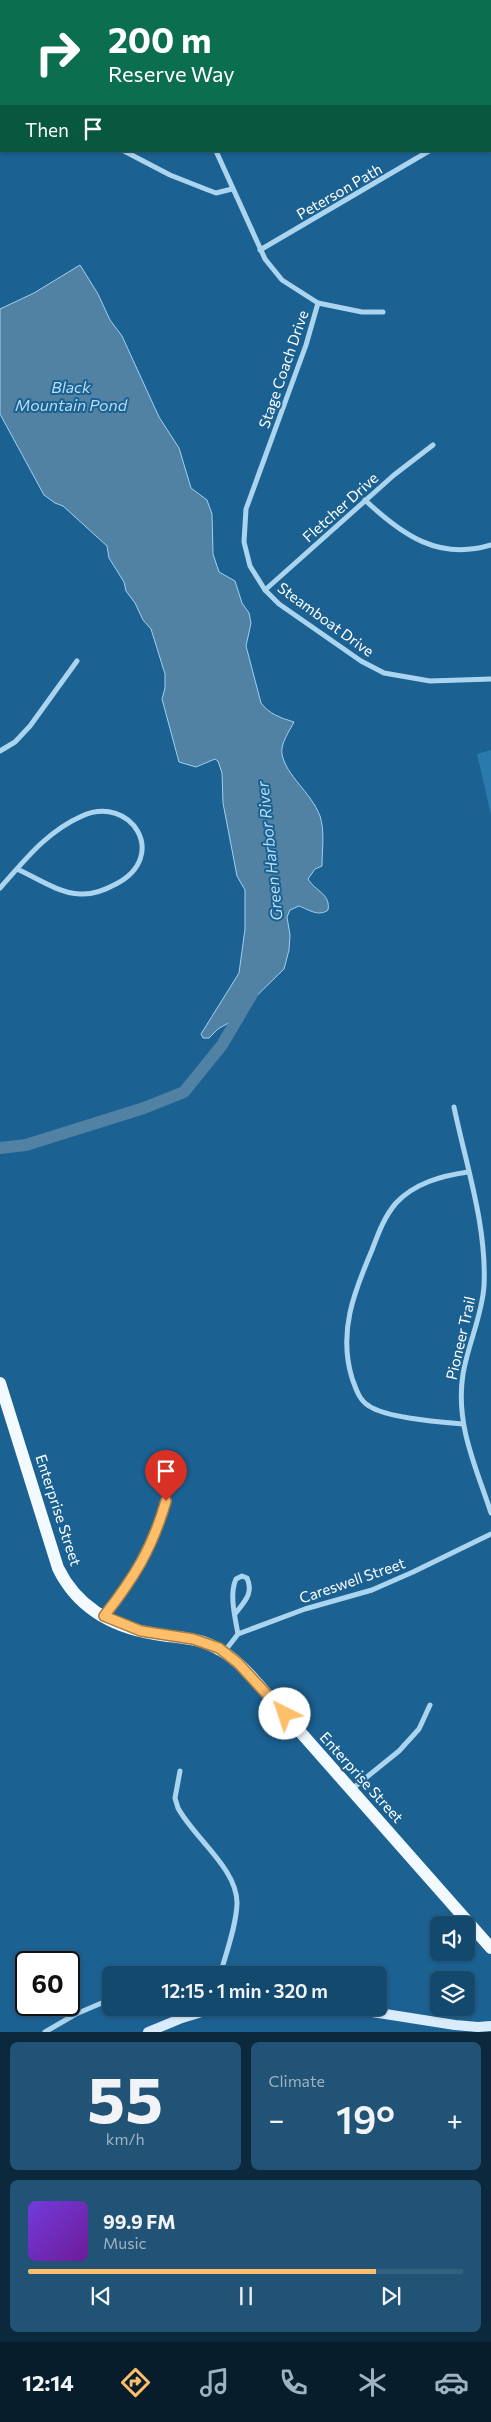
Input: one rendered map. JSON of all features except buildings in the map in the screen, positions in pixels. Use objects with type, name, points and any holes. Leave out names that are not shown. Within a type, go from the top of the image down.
[{"type":"main road","name":"Enterprise Street","points":[[0,1383],[58,1568],[75,1596],[104,1616],[128,1628],[193,1639],[224,1652],[250,1675],[491,1948]]},
{"type":"main road","points":[[387,2015],[455,2026],[491,2026]]},
{"type":"main road","points":[[148,2032],[189,2016]]},
{"type":"street","points":[[126,152],[170,175],[216,193],[232,189]]},
{"type":"street","name":"Stage Coach Drive","points":[[216,152],[260,250],[272,270],[282,280],[318,304],[306,346],[254,486],[244,521],[246,554],[253,572],[265,590]]},
{"type":"street","name":"Peterson Path","points":[[260,250],[427,152]]},
{"type":"street","points":[[318,304],[362,312],[383,312]]},
{"type":"street","name":"Fletcher Drive","points":[[265,590],[365,500],[433,445]]},
{"type":"street","points":[[365,500],[380,514],[410,536],[425,543],[459,551],[491,545]]},
{"type":"street","name":"Steamboat Drive","points":[[265,590],[279,604],[361,661],[384,672],[430,681],[491,679]]},
{"type":"street","points":[[0,752],[15,742],[30,726],[77,661]]},
{"type":"street","points":[[0,888],[32,850],[50,835],[81,816],[92,812],[103,811],[132,822],[142,839],[142,857],[137,867],[120,882],[86,895],[68,892],[17,869]]},
{"type":"street","name":"Pioneer Trail","points":[[454,1106],[481,1231],[484,1287],[474,1335],[463,1372],[460,1408],[462,1424],[491,1513]]},
{"type":"street","points":[[462,1424],[388,1414],[369,1406],[359,1395],[352,1378],[347,1351],[347,1332],[350,1305],[358,1279],[380,1229],[396,1204],[424,1183],[468,1172]]},
{"type":"street","points":[[104,1616],[142,1564],[153,1541],[166,1501]]},
{"type":"street","name":"Careswell Street","points":[[238,1634],[305,1609],[372,1590],[414,1572],[491,1534]]},
{"type":"street","points":[[224,1652],[238,1634],[235,1614],[233,1586],[236,1579],[242,1576],[247,1578],[251,1586],[250,1594],[235,1614]]},
{"type":"street","points":[[352,1790],[398,1751],[419,1729],[430,1705]]},
{"type":"street","points":[[180,1772],[175,1798],[178,1808],[230,1878],[236,1895],[234,1921],[222,1966]]},
{"type":"street","points":[[45,2032],[76,2014],[102,2003]]},
{"type":"shaded area","points":[[491,750],[491,815],[477,754]]},
{"type":"water","name":"Black Mountain Pond","points":[[80,265],[98,294],[110,320],[122,336],[159,417],[179,448],[191,488],[207,500],[212,514],[213,554],[219,572],[235,581],[242,603],[249,613],[251,623],[246,646],[261,703],[272,713],[294,722],[282,750],[284,762],[293,777],[311,799],[322,822],[322,866],[315,869],[308,879],[325,896],[328,910],[318,913],[299,906],[290,910],[287,917],[290,935],[289,950],[284,969],[230,1022],[218,1029],[209,1038],[203,1038],[201,1034],[239,973],[245,929],[245,890],[237,876],[223,803],[222,773],[218,761],[215,759],[196,767],[179,762],[162,699],[165,688],[165,674],[151,629],[143,620],[135,603],[126,591],[124,582],[109,558],[107,546],[63,506],[44,495],[0,414],[0,309],[34,293]]},
{"type":"waterway","name":"Green Harbor River","points":[[0,1148],[26,1145],[144,1108],[184,1092],[222,1045],[252,994]]},
{"type":"route","points":[[166,1501],[153,1541],[142,1564],[104,1616],[128,1628],[153,1634],[193,1639],[219,1648],[250,1675],[285,1714]]}]
